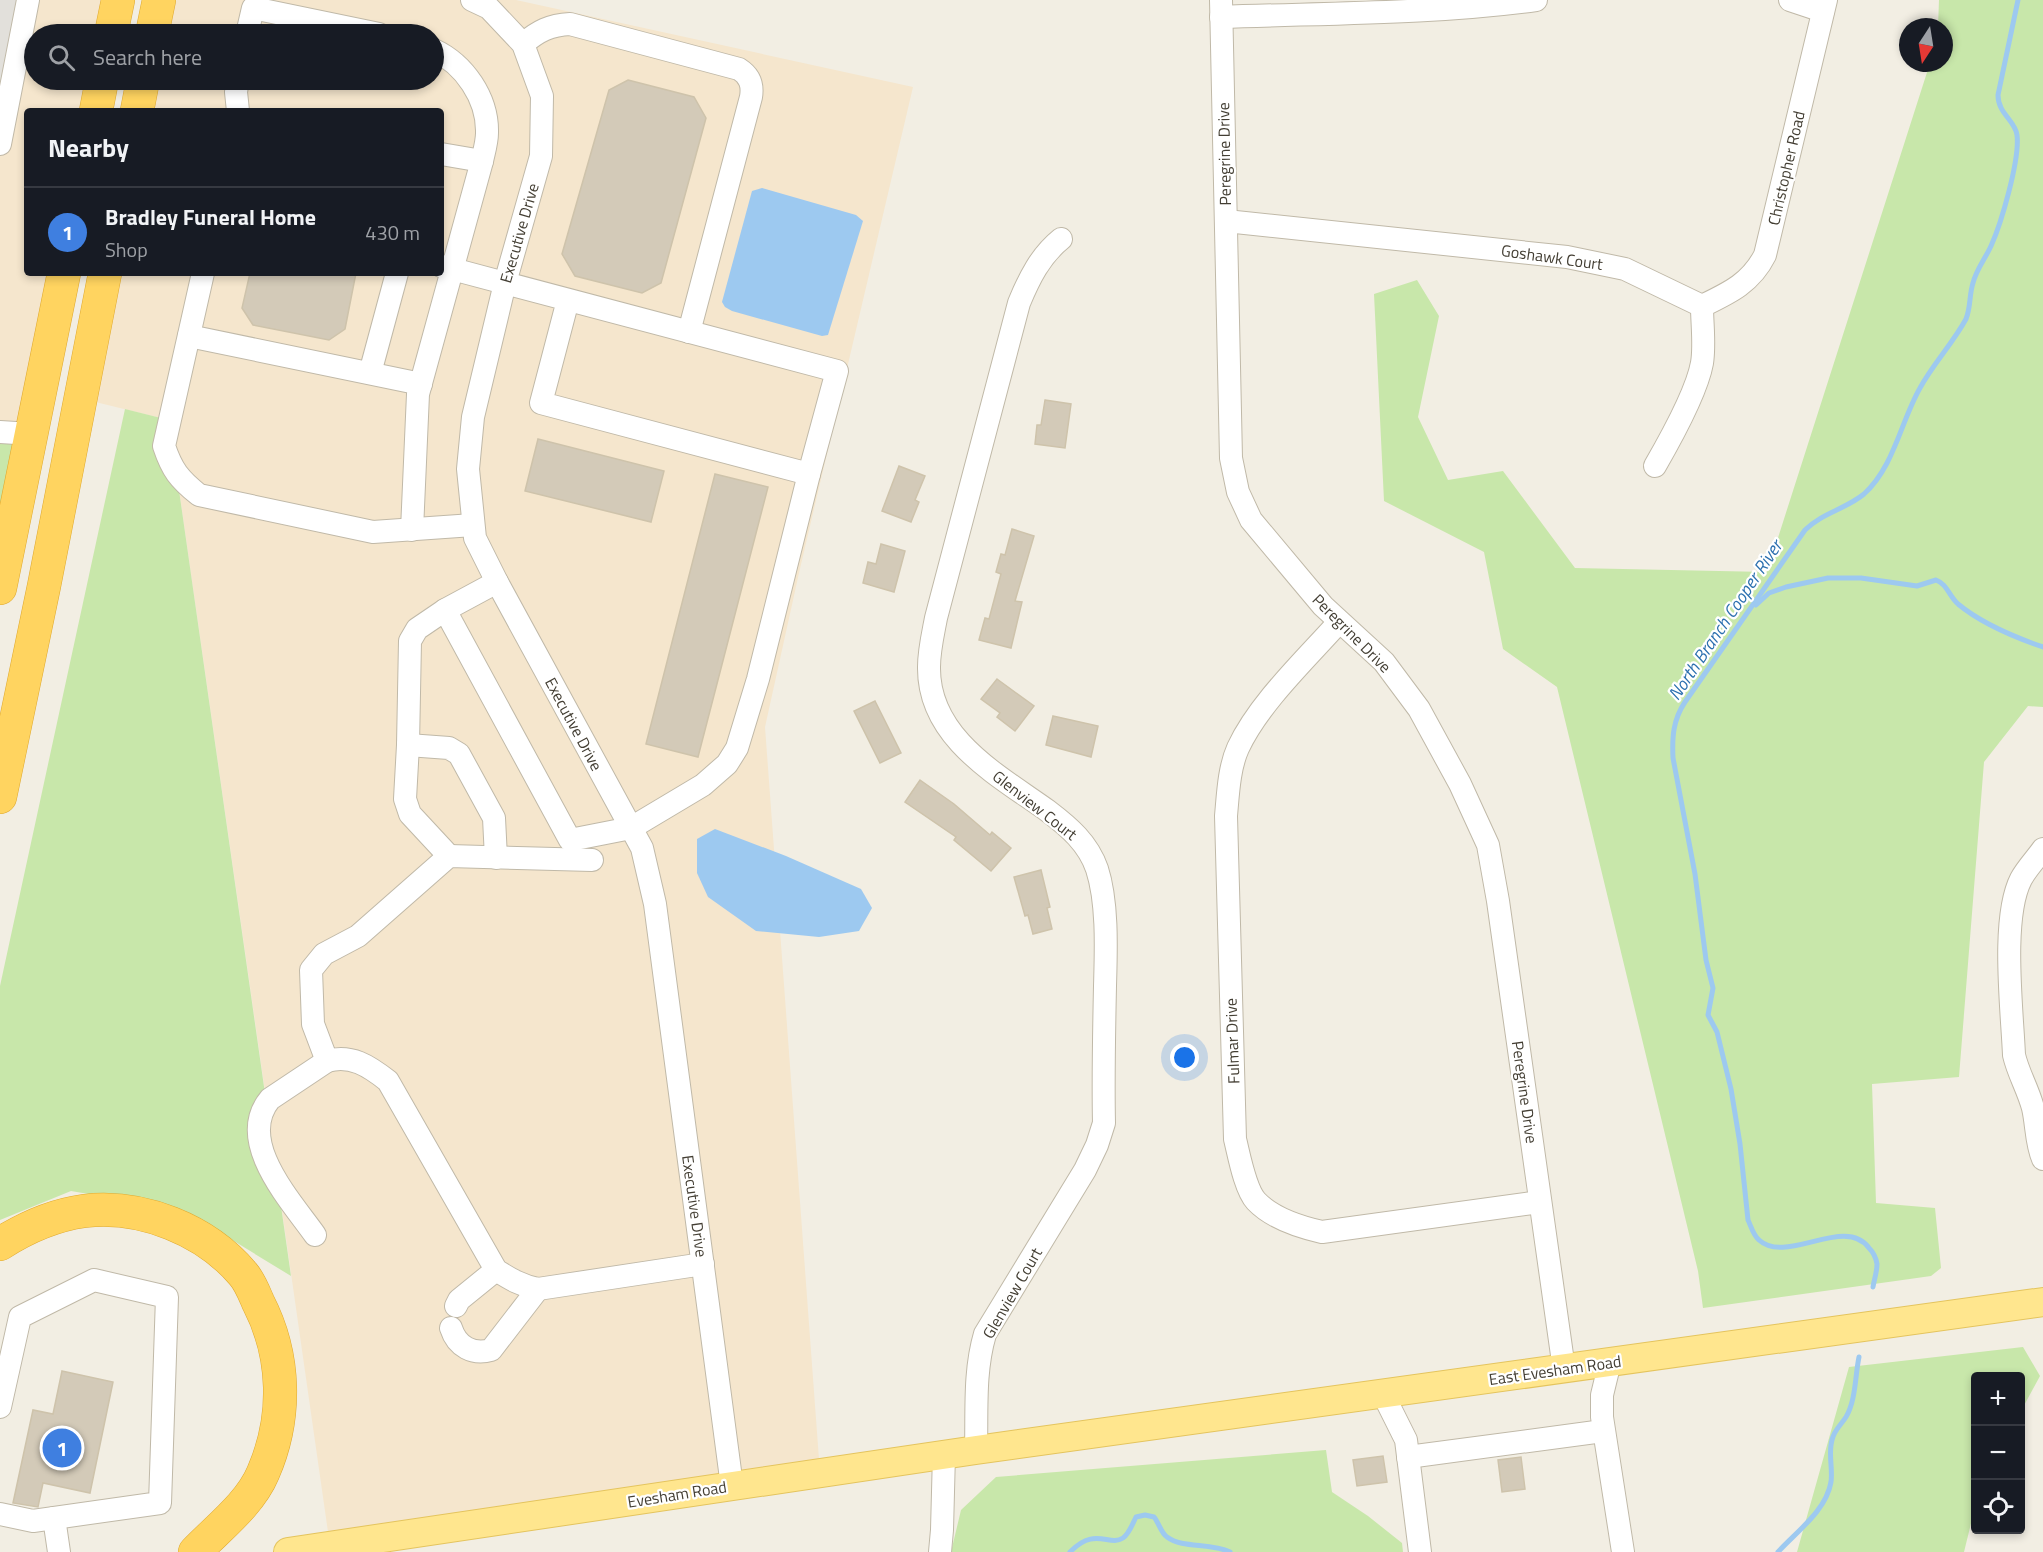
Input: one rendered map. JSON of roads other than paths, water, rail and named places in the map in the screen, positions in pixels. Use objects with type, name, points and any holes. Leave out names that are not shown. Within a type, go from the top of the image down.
[{"type":"highway","points":[[113,24],[118,0]]},
{"type":"highway","points":[[97,108],[100,90]]},
{"type":"highway","points":[[138,108],[141,90]]},
{"type":"highway","points":[[0,588],[16,433],[63,276]]},
{"type":"highway","points":[[0,797],[104,276]]},
{"type":"highway","points":[[16,433],[52,448],[57,457],[58,508]]},
{"type":"highway","points":[[0,1244],[45,1221],[84,1211],[119,1211],[154,1217],[188,1230],[218,1250],[245,1275],[262,1309],[275,1343],[280,1378],[280,1414],[274,1447],[262,1476],[248,1498],[195,1552]]},
{"type":"main road","name":"East Evesham Road","points":[[1067,1438],[2043,1302]]},
{"type":"main road","name":"Evesham Road","points":[[288,1552],[944,1454],[1067,1438]]},
{"type":"street","points":[[0,144],[28,0]]},
{"type":"street","name":"Executive Drive","points":[[472,0],[489,8],[523,44],[542,96],[542,156],[505,283],[473,417],[468,469],[475,538],[642,848],[655,904],[732,1486]]},
{"type":"street","points":[[1221,8],[1493,6],[1536,0]]},
{"type":"street","points":[[1790,0],[1824,5]]},
{"type":"street","name":"Christopher Road","points":[[1702,306],[1735,290],[1758,269],[1765,255],[1824,5]]},
{"type":"street","points":[[250,24],[253,8],[331,24]]},
{"type":"street","name":"Peregrine Drive","points":[[1221,8],[1231,458],[1238,492],[1251,520],[1323,606],[1384,662],[1419,709],[1460,784],[1488,845],[1498,901],[1564,1369]]},
{"type":"street","points":[[523,44],[537,32],[553,25],[570,24],[739,69],[749,78],[752,84],[751,97],[689,332]]},
{"type":"street","points":[[412,530],[418,394],[447,268],[482,161],[487,132],[482,102],[468,76],[444,54]]},
{"type":"street","points":[[236,90],[238,108]]},
{"type":"street","points":[[444,155],[482,161]]},
{"type":"street","name":"Goshawk Court","points":[[1226,221],[1567,257],[1625,269],[1702,306]]},
{"type":"street","name":"Glenview Court","points":[[976,1450],[977,1374],[985,1334],[1085,1170],[1104,1123],[1106,935],[1097,869],[1087,849],[1073,830],[976,760],[958,741],[943,719],[933,695],[929,669],[936,618],[1019,303],[1038,263],[1061,239]]},
{"type":"street","points":[[445,610],[570,840],[631,828],[703,785],[727,764],[737,748],[758,679],[837,371],[447,268]]},
{"type":"street","points":[[202,276],[164,446],[171,465],[183,482],[199,495],[373,532],[473,525]]},
{"type":"street","points":[[370,373],[396,276]]},
{"type":"street","points":[[568,300],[541,403],[809,474]]},
{"type":"street","points":[[1655,466],[1668,444],[1702,362],[1702,306]]},
{"type":"street","points":[[189,336],[421,384]]},
{"type":"street","points":[[449,856],[410,814],[405,799],[410,641],[417,629],[445,610],[497,582]]},
{"type":"street","name":"Fulmar Drive","points":[[1340,622],[1258,713],[1238,749],[1229,783],[1226,816],[1235,1139],[1250,1190],[1255,1200],[1275,1215],[1301,1227],[1323,1232],[1540,1202]]},
{"type":"street","points":[[408,745],[448,748],[459,754],[494,818],[496,858]]},
{"type":"street","points":[[2043,849],[2021,879],[2013,909],[2010,941],[2014,1054],[2033,1110],[2043,1159]]},
{"type":"street","points":[[327,1061],[313,1024],[311,970],[324,954],[358,936],[449,856],[592,860]]},
{"type":"street","points":[[315,1235],[266,1164],[261,1148],[261,1116],[270,1099],[327,1061],[338,1058],[353,1059],[373,1069],[388,1081],[496,1270],[524,1287],[538,1289],[703,1264]]},
{"type":"street","points":[[456,1306],[459,1300],[496,1270]]},
{"type":"street","points":[[0,1407],[20,1317],[94,1280],[167,1297],[160,1503],[33,1521],[0,1514]]},
{"type":"street","points":[[451,1328],[460,1344],[471,1351],[479,1353],[491,1350],[538,1289]]},
{"type":"street","points":[[1610,1362],[1602,1395],[1603,1431],[1623,1552]]},
{"type":"street","points":[[1383,1394],[1406,1440],[1420,1552]]},
{"type":"street","points":[[1408,1458],[1603,1431]]},
{"type":"street","points":[[940,1552],[944,1454]]},
{"type":"street","points":[[54,1518],[59,1552]]},
{"type":"water","points":[[762,188],[856,215],[863,221],[828,335],[822,336],[732,311],[722,302],[752,191]]},
{"type":"water","points":[[715,829],[786,856],[861,889],[872,908],[859,931],[819,937],[756,931],[708,897],[697,873],[697,839]]},
{"type":"waterway","name":"North Branch Cooper River","points":[[1873,1287],[1876,1260],[1873,1253],[1858,1239],[1845,1236],[1799,1245],[1770,1246],[1757,1238],[1748,1220],[1740,1144],[1731,1089],[1717,1032],[1708,1015],[1713,988],[1706,960],[1695,874],[1673,758],[1673,736],[1678,715],[1685,702],[1805,530],[1819,519],[1864,494],[1883,471],[1920,388],[1966,319],[1974,278],[2000,223],[2016,160],[2016,130],[2003,112],[1998,95],[2018,0]]},
{"type":"waterway","points":[[1756,605],[1769,593],[1828,578],[1861,578],[1917,586],[1936,580],[1943,584],[1958,604],[1977,618],[2043,647]]},
{"type":"waterway","name":"North Branch Cooper River","points":[[1778,1552],[1810,1520],[1828,1492],[1831,1482],[1832,1440],[1852,1403],[1859,1357]]},
{"type":"waterway","points":[[1070,1552],[1087,1540],[1123,1538],[1136,1517],[1145,1515],[1154,1517],[1165,1535],[1173,1541],[1214,1547],[1230,1552]]},
{"type":"place","name":"Bradley Funeral Home","points":[[62,1448]]}]
